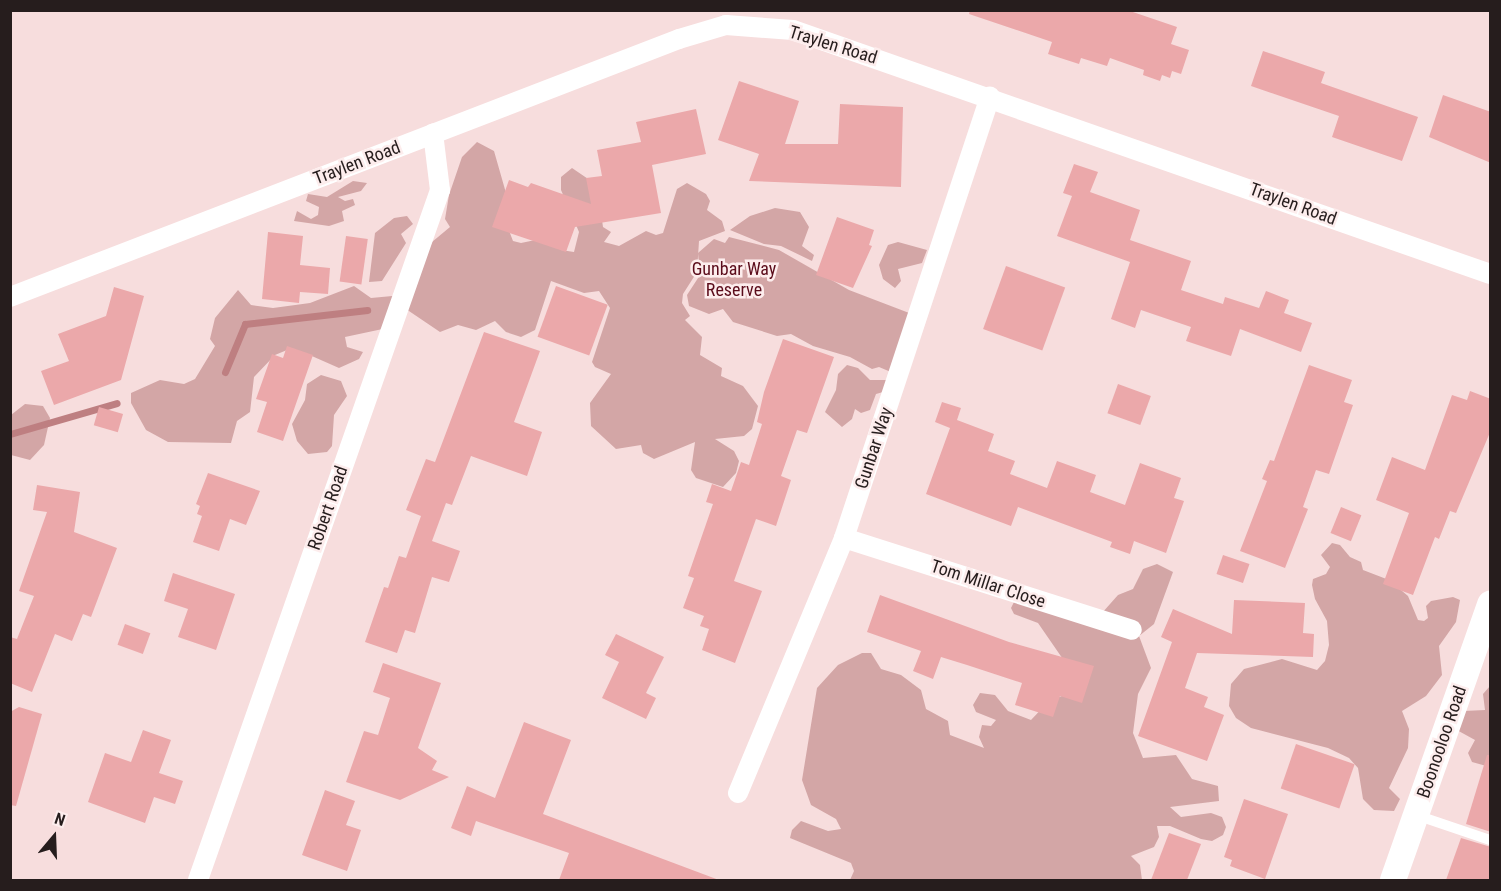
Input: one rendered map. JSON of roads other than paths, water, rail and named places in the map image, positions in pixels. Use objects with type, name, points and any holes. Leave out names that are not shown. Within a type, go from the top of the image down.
[{"type":"street","name":"Traylen Road","points":[[10,297],[679,39],[728,18],[794,30],[1491,274]]},
{"type":"street","name":"Gunbar Way","points":[[738,793],[844,538],[990,97]]},
{"type":"street","name":"Robert Road","points":[[198,880],[440,190],[433,133]]},
{"type":"street","name":"Tom Millar Close","points":[[844,538],[1132,630]]},
{"type":"street","name":"Boonooloo Road","points":[[1393,880],[1489,612]]},
{"type":"lane","points":[[1416,815],[1491,840]]},
{"type":"waterway","points":[[225,372],[245,324],[367,310]]},
{"type":"waterway","points":[[10,434],[117,403]]},
{"type":"park label","name":"Gunbar Way Reserve","points":[[734,280]]}]
